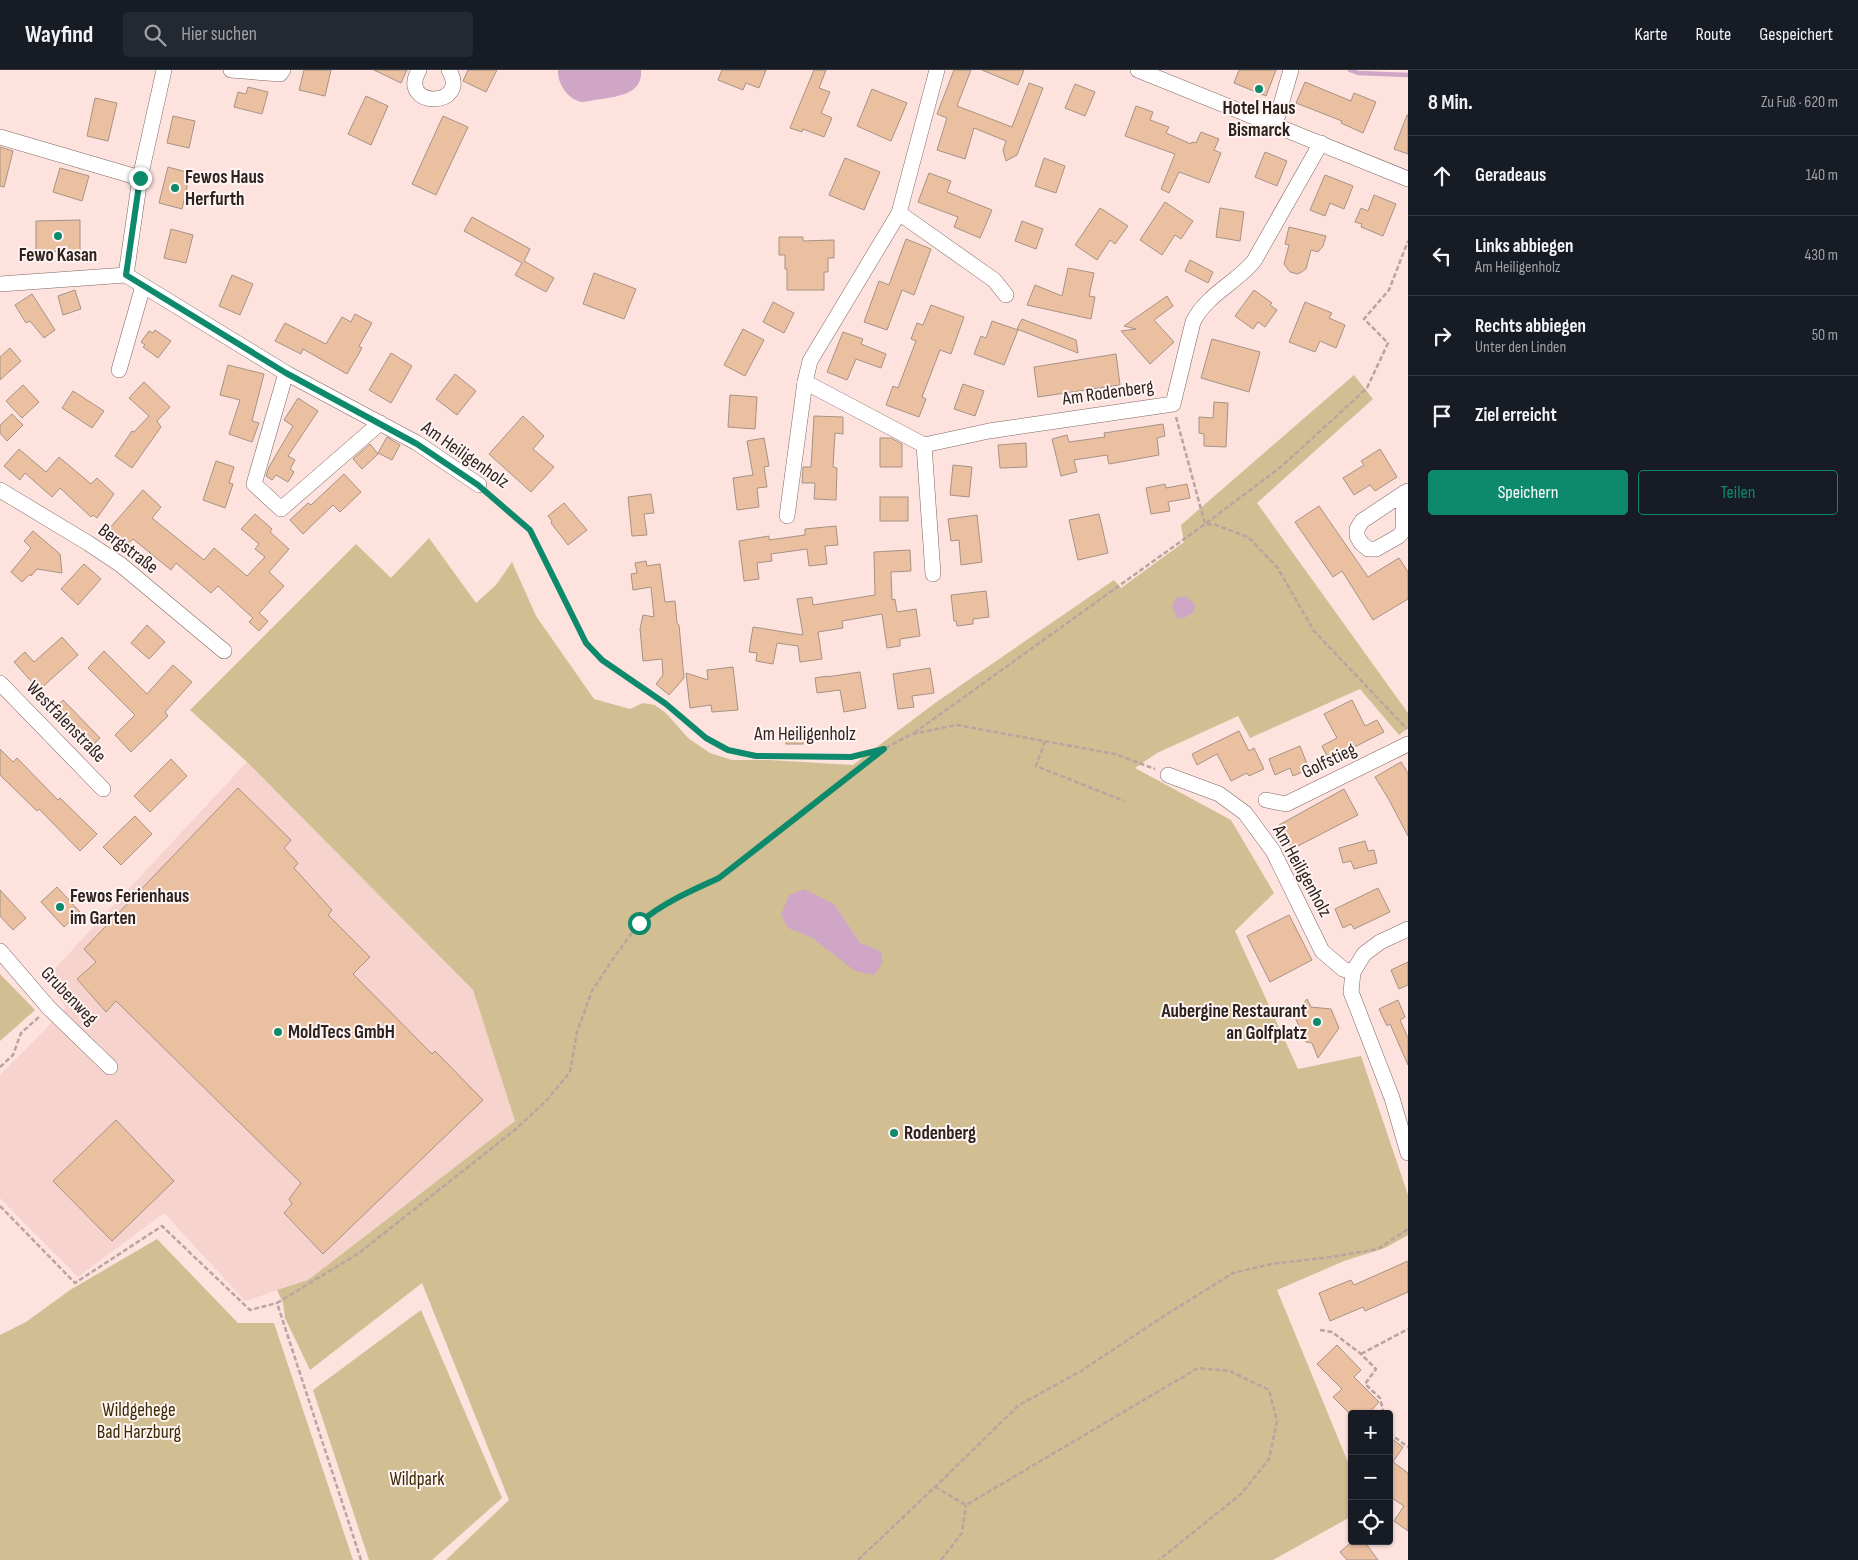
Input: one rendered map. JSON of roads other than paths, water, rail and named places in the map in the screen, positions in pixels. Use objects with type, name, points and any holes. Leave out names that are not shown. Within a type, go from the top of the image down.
[{"type":"street","points":[[0,284],[126,275],[140,178],[164,70]]},
{"type":"street","points":[[231,70],[280,74],[282,70]]},
{"type":"street","points":[[419,70],[415,77],[416,88],[423,97],[433,101],[443,98],[451,90],[453,84],[449,70]]},
{"type":"street","points":[[787,516],[805,382],[810,361],[899,214],[937,70]]},
{"type":"street","points":[[1138,70],[1408,179]]},
{"type":"street","points":[[1276,125],[1291,70]]},
{"type":"street","points":[[0,137],[140,178]]},
{"type":"street","name":"Am Rodenberg","points":[[924,445],[989,431],[1173,404],[1193,322],[1198,311],[1207,301],[1246,271],[1254,261],[1321,143]]},
{"type":"street","points":[[899,214],[994,280],[1006,295]]},
{"type":"street","name":"Am Heiligenholz","points":[[126,275],[286,373],[417,444],[478,485]]},
{"type":"street","points":[[119,370],[143,286]]},
{"type":"street","points":[[286,373],[254,484],[281,509],[380,423]]},
{"type":"street","points":[[805,382],[924,445],[933,574]]},
{"type":"street","name":"Bergstraße","points":[[0,490],[88,543],[120,565],[224,651]]},
{"type":"street","name":"Westfalenstraße","points":[[0,683],[103,789]]},
{"type":"street","name":"Golfstieg","points":[[1266,800],[1286,804],[1408,744]]},
{"type":"street","name":"Am Heiligenholz","points":[[1168,775],[1219,794],[1245,813],[1273,851],[1322,951],[1342,969],[1353,972]]},
{"type":"street","points":[[1408,929],[1380,942],[1364,954],[1353,972],[1350,992],[1392,1098],[1408,1153]]},
{"type":"street","name":"Grubenweg","points":[[0,951],[50,1008],[110,1067]]},
{"type":"waterway","points":[[1350,70],[1358,73],[1408,75]]},
{"type":"place","name":"Hotel Haus Bismarck","points":[[1259,89]]},
{"type":"place","name":"Fewos Haus Herfurth","points":[[175,188]]},
{"type":"place","name":"Fewo Kasan","points":[[58,236]]},
{"type":"place","name":"Fewos Ferienhaus im Garten","points":[[60,907]]},
{"type":"place","name":"Aubergine Restaurant an Golfplatz","points":[[1317,1022]]},
{"type":"place","name":"MoldTecs GmbH","points":[[278,1032]]},
{"type":"place","name":"Rodenberg","points":[[894,1133]]},
{"type":"park label","name":"Wildgehege Bad Harzburg","points":[[139,1421]]},
{"type":"park label","name":"Wildpark","points":[[417,1479]]}]
